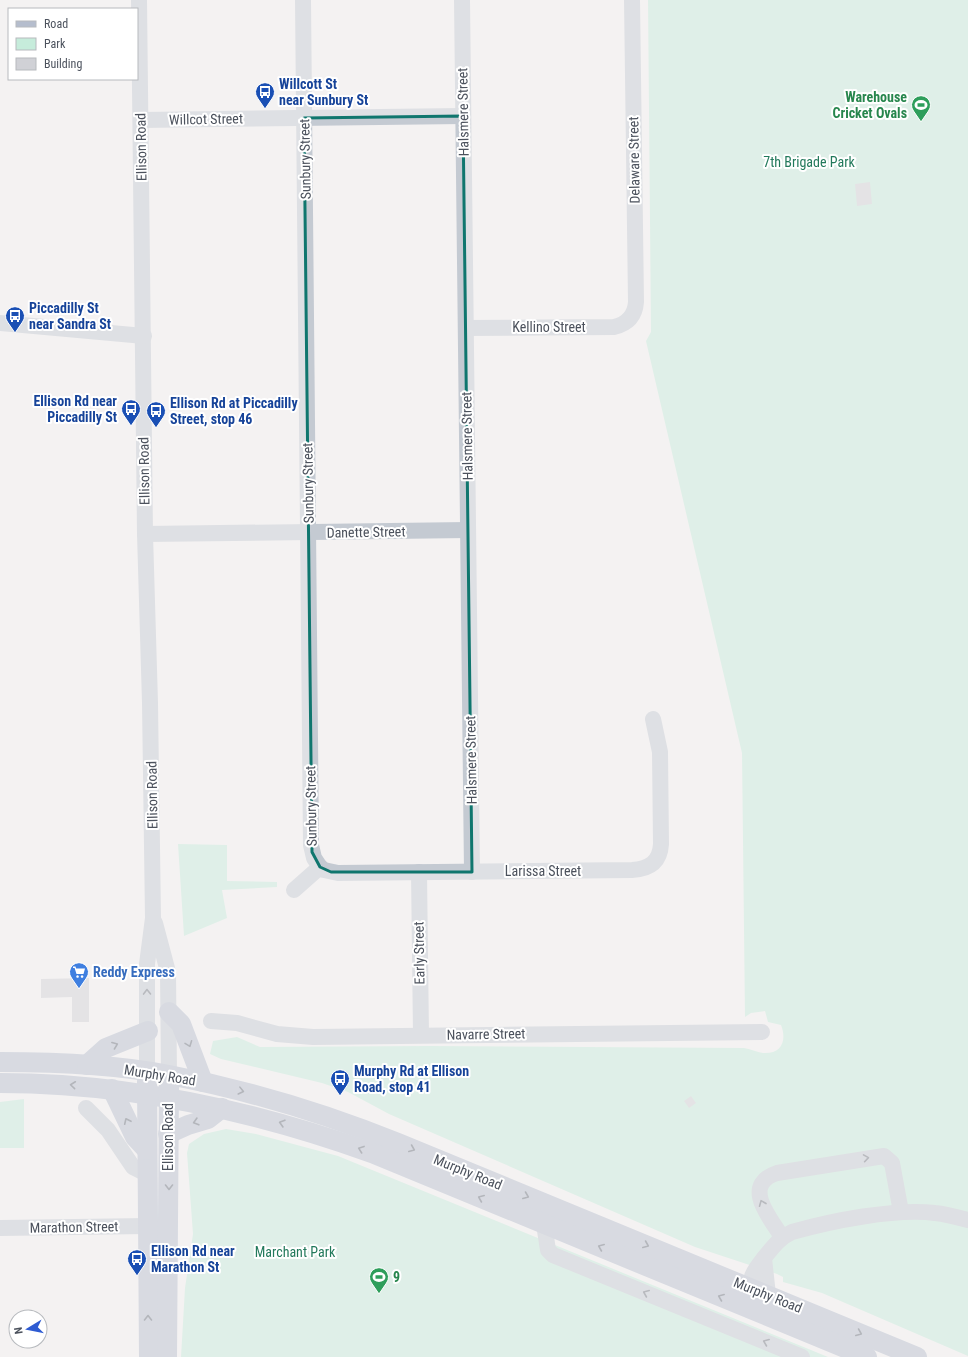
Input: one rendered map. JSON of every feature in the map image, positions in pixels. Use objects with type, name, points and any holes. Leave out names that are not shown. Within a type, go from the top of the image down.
[{"type":"main road","points":[[169,1012],[181,1024],[203,1082]]},
{"type":"main road","points":[[87,1065],[106,1048],[148,1031]]},
{"type":"main road","name":"Murphy Road","points":[[0,1062],[87,1065],[147,1071],[203,1082],[297,1106],[339,1120],[759,1298],[863,1356]]},
{"type":"main road","name":"Ellison Road","points":[[147,1071],[149,1357]]},
{"type":"main road","name":"Ellison Road","points":[[167,1357],[169,1075]]},
{"type":"main road","name":"Murphy Road","points":[[0,1083],[59,1084],[112,1089],[168,1097],[222,1108],[304,1130],[372,1153],[544,1224],[759,1298],[917,1357]]},
{"type":"main road","points":[[112,1089],[135,1138],[147,1150]]},
{"type":"main road","points":[[168,1134],[188,1125],[208,1119],[222,1108]]},
{"type":"street","name":"Ellison Road","points":[[139,0],[144,336],[145,534],[150,703],[153,918],[147,964],[147,1071]]},
{"type":"street","name":"Sunbury Street","points":[[303,0],[311,845],[314,858],[320,867]]},
{"type":"street","name":"Halsmere Street","points":[[462,0],[472,872]]},
{"type":"street","name":"Delaware Street","points":[[630,319],[636,307],[632,0]]},
{"type":"street","name":"Willcot Street","points":[[141,120],[463,116]]},
{"type":"street","name":"Kellino Street","points":[[466,328],[614,327],[620,326],[630,319]]},
{"type":"street","points":[[0,323],[144,336]]},
{"type":"street","name":"Danette Street","points":[[145,534],[468,530]]},
{"type":"street","name":"Larissa Street","points":[[320,867],[324,870],[338,873],[641,870],[654,863],[658,857],[661,844],[660,752],[653,719]]},
{"type":"street","points":[[294,890],[320,867]]},
{"type":"street","name":"Early Street","points":[[419,872],[421,1035]]},
{"type":"street","name":"Ellison Road","points":[[153,918],[168,972],[169,1075]]},
{"type":"street","name":"Navarre Street","points":[[211,1021],[237,1023],[277,1034],[293,1036],[762,1032]]},
{"type":"street","name":"Ellison Road","points":[[86,1108],[108,1130],[133,1167],[147,1174]]},
{"type":"street","points":[[782,1237],[762,1206],[759,1194],[760,1188],[766,1178],[777,1173],[884,1156],[892,1163],[901,1212]]},
{"type":"street","points":[[759,1298],[753,1272],[757,1265],[782,1237],[806,1228],[901,1212],[935,1212],[968,1220]]},
{"type":"street","points":[[544,1224],[548,1250],[553,1255],[802,1357]]},
{"type":"street","name":"Marathon Street","points":[[0,1228],[148,1226]]},
{"type":"highlighted area","points":[[463,116],[472,872],[331,872],[320,867],[312,852],[304,118]]},
{"type":"green space","name":"7th Brigade Park","points":[[648,0],[968,0],[968,1356],[822,1293],[783,1282],[783,1277],[777,1274],[695,1247],[389,1114],[348,1092],[322,1083],[221,1059],[210,1054],[213,1041],[237,1037],[260,1047],[429,1046],[744,1048],[763,1053],[769,1053],[779,1049],[783,1041],[783,1031],[781,1025],[768,1022],[765,1011],[751,1013],[745,1017],[742,753],[646,341],[651,332]]},
{"type":"green space","points":[[178,844],[227,845],[227,881],[277,882],[277,887],[222,890],[227,918],[184,936]]},
{"type":"green space","points":[[24,1099],[24,1148],[0,1148],[0,1102]]},
{"type":"green space","name":"Marchant Park","points":[[226,1129],[256,1134],[338,1156],[828,1357],[181,1357],[185,1288],[193,1234],[187,1153],[189,1144],[204,1134]]},
{"type":"building","points":[[870,182],[872,204],[857,206],[855,184]]},
{"type":"building","points":[[89,978],[89,1022],[72,1022],[72,997],[41,998],[41,979]]},
{"type":"building","points":[[691,1096],[696,1103],[689,1108],[684,1101]]},
{"type":"place","name":"Willcott St near Sunbury St","points":[[265,109]]},
{"type":"place","name":"Warehouse Cricket Ovals","points":[[921,122]]},
{"type":"place","name":"Piccadilly St near Sandra St","points":[[15,333]]},
{"type":"place","name":"Ellison Rd near Piccadilly St","points":[[131,426]]},
{"type":"place","name":"Ellison Rd at Piccadilly Street, stop 46","points":[[156,428]]},
{"type":"place","name":"Reddy Express","points":[[79,989]]},
{"type":"place","name":"Murphy Rd at Ellison Road, stop 41","points":[[340,1096]]},
{"type":"place","name":"Ellison Rd near Marathon St","points":[[137,1276]]},
{"type":"place","name":"9","points":[[379,1294]]}]
